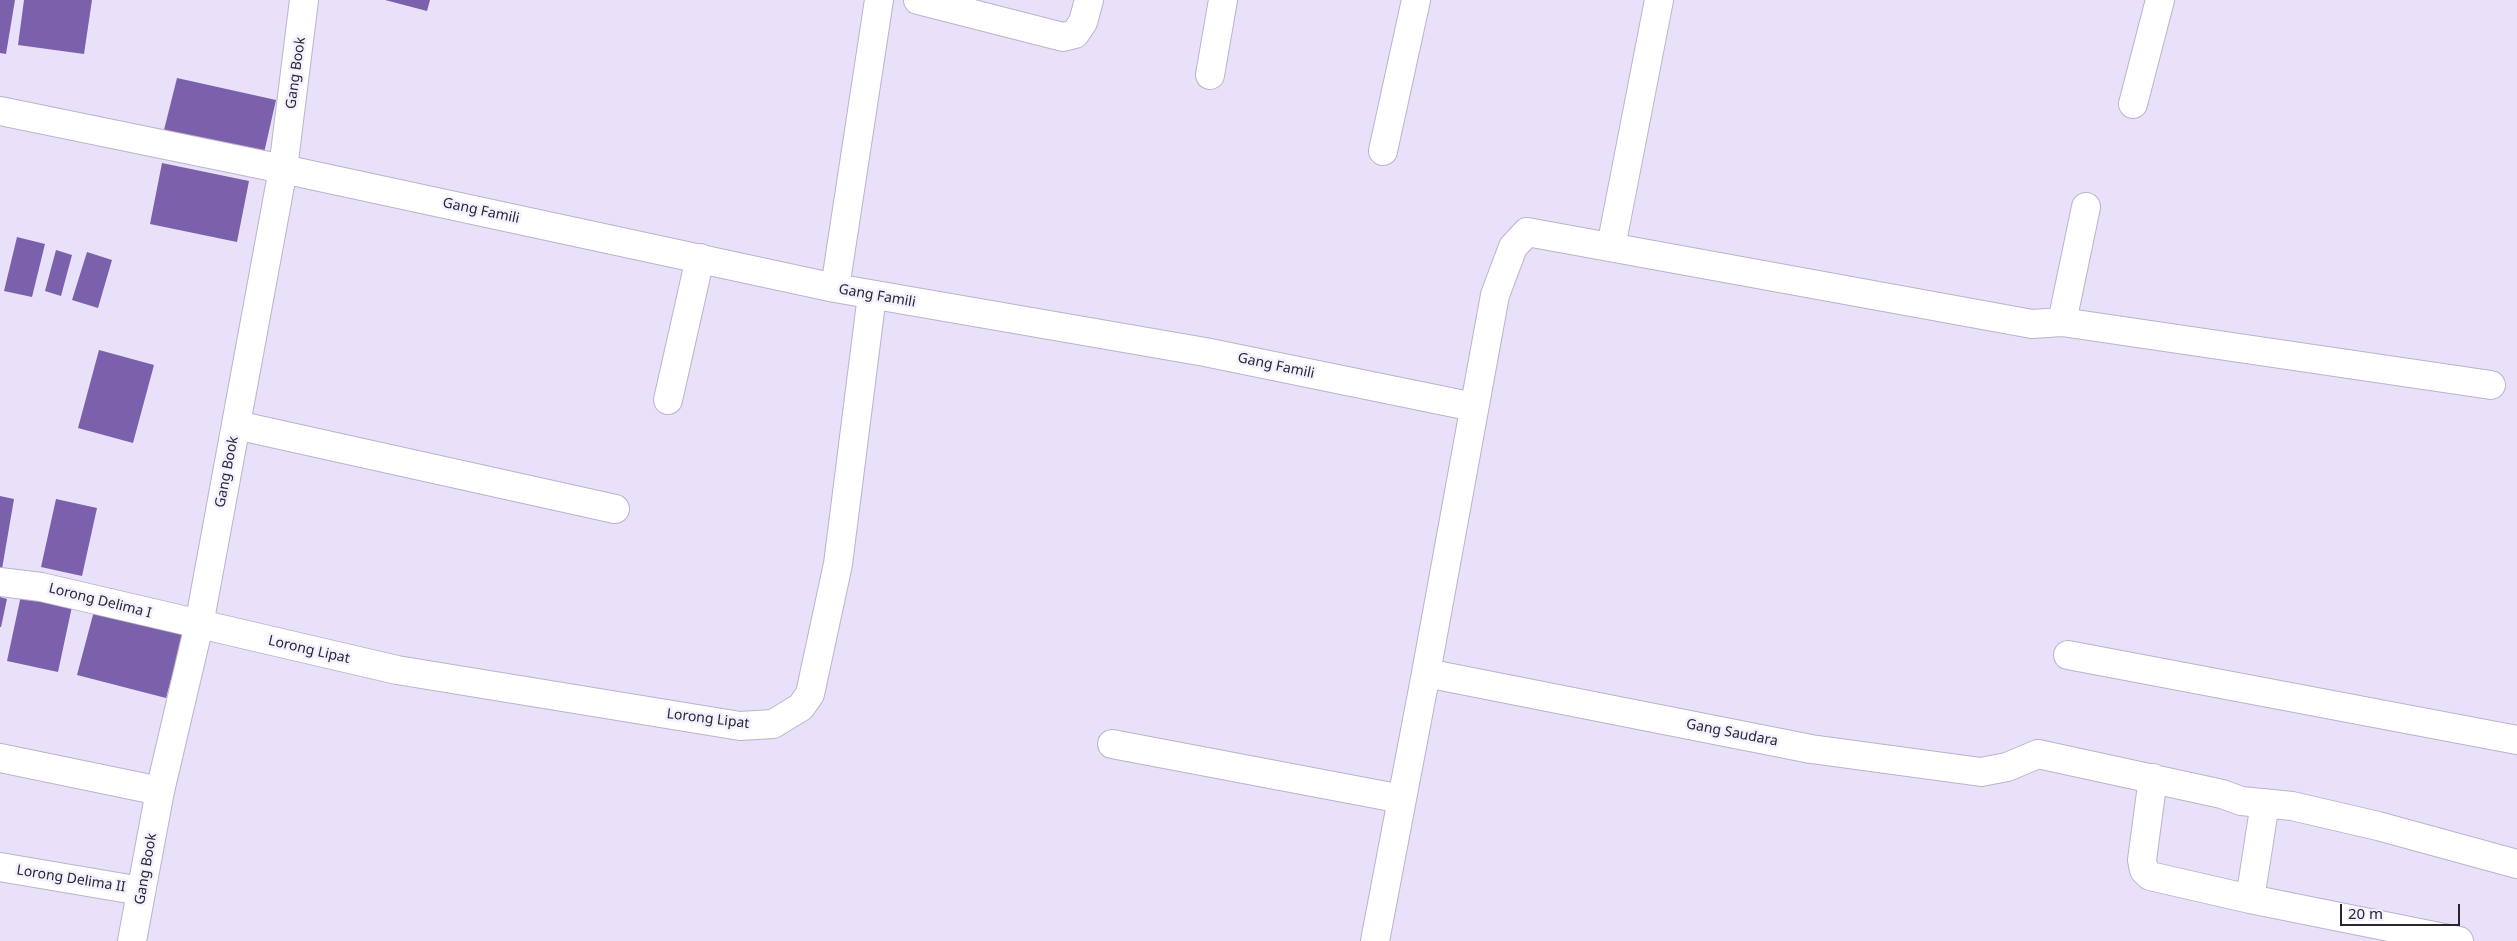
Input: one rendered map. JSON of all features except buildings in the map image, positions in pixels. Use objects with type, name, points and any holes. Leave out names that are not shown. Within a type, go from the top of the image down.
[{"type":"street","name":"Gang Book","points":[[132,941],[160,791],[199,625],[283,169],[304,0]]},
{"type":"street","points":[[835,288],[879,0]]},
{"type":"street","points":[[918,0],[1063,37],[1075,34],[1083,22],[1089,0]]},
{"type":"street","points":[[1210,74],[1223,0]]},
{"type":"street","points":[[1384,151],[1416,0]]},
{"type":"street","points":[[1610,247],[1659,0]]},
{"type":"street","points":[[2133,104],[2160,0]]},
{"type":"street","name":"Gang Famili","points":[[0,111],[283,169],[835,288],[1204,352],[1474,408]]},
{"type":"street","points":[[2062,322],[2086,207]]},
{"type":"street","points":[[1375,941],[1495,295],[1513,247],[1527,232],[2032,324],[2062,322],[2491,385]]},
{"type":"street","points":[[668,400],[700,258]]},
{"type":"street","name":"Lorong Lipat","points":[[199,625],[397,670],[740,726],[773,724],[801,707],[810,694],[838,564],[872,295]]},
{"type":"street","points":[[236,425],[615,509]]},
{"type":"street","name":"Lorong Delima I","points":[[0,582],[42,587],[199,625]]},
{"type":"street","points":[[2068,655],[2517,740]]},
{"type":"street","name":"Gang Saudara","points":[[1426,673],[1811,749],[1981,772],[2007,767],[2038,754],[2153,778]]},
{"type":"street","points":[[1112,744],[1402,799]]},
{"type":"street","points":[[0,758],[160,791]]},
{"type":"street","points":[[2459,941],[2250,899],[2150,876],[2144,870],[2142,860],[2153,778],[2241,801],[2292,806],[2378,826],[2517,864]]},
{"type":"street","points":[[2250,899],[2265,803]]},
{"type":"street","name":"Lorong Delima II","points":[[0,867],[141,891]]}]
